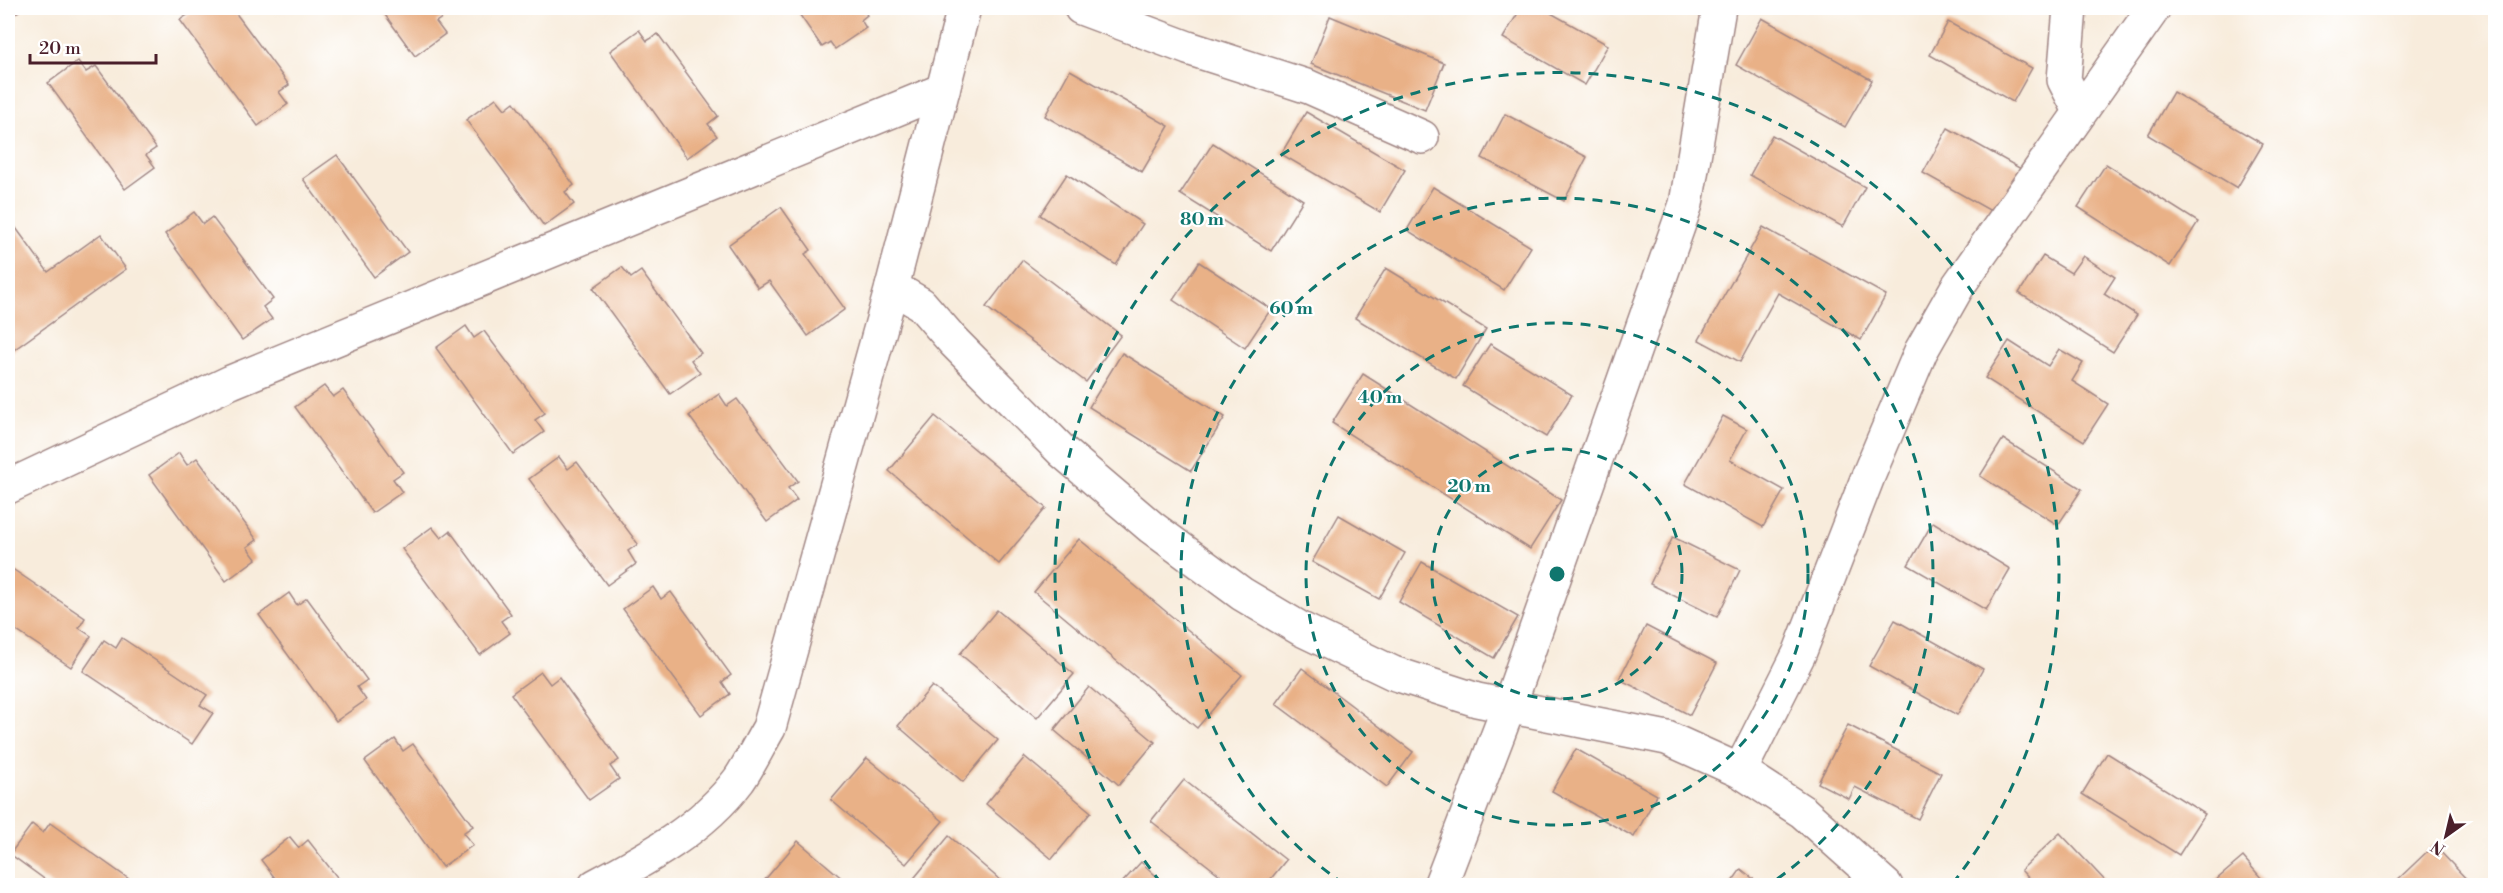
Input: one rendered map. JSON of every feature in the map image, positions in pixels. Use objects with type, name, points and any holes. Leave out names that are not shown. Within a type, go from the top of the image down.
[{"type":"street","points":[[595,885],[656,854],[708,814],[739,779],[769,728],[892,287],[964,8]]},
{"type":"street","points":[[1081,8],[1188,48],[1310,87],[1422,137]]},
{"type":"street","points":[[1440,885],[1509,706],[1686,204],[1719,8]]},
{"type":"street","points":[[2070,8],[2064,80],[2080,111]]},
{"type":"street","points":[[1740,771],[1799,654],[1869,474],[1921,351],[1958,286],[2154,8]]},
{"type":"street","points":[[8,487],[231,382],[943,90]]},
{"type":"street","points":[[892,287],[921,304],[954,342],[1063,452],[1151,527],[1242,594],[1301,629],[1393,673],[1477,700],[1667,738],[1740,771],[1803,812],[1886,885]]},
{"type":"building","points":[[8,8],[23,8],[8,19]]},
{"type":"building","points":[[198,8],[217,8],[219,10],[232,8],[289,85],[279,92],[288,104],[258,126],[180,20]]},
{"type":"building","points":[[380,8],[440,8],[446,15],[436,22],[445,34],[415,56]]},
{"type":"building","points":[[795,8],[862,8],[867,15],[861,20],[866,28],[835,49],[830,42],[822,47]]},
{"type":"building","points":[[1521,8],[1542,8],[1608,45],[1585,85],[1503,38]]},
{"type":"building","points":[[1330,16],[1444,63],[1425,110],[1311,64]]},
{"type":"building","points":[[1762,18],[1872,80],[1845,127],[1736,65]]},
{"type":"building","points":[[1948,22],[2032,68],[2013,102],[1930,55]]},
{"type":"building","points":[[639,30],[647,41],[658,34],[718,116],[708,124],[717,136],[687,158],[610,51]]},
{"type":"building","points":[[78,61],[86,72],[96,66],[156,148],[146,155],[155,167],[125,189],[48,83]]},
{"type":"building","points":[[1070,70],[1169,126],[1142,172],[1045,116]]},
{"type":"building","points":[[2173,92],[2263,144],[2237,188],[2148,135]]},
{"type":"building","points":[[496,98],[505,109],[514,102],[574,185],[565,192],[574,204],[544,226],[466,120]]},
{"type":"building","points":[[1306,112],[1405,170],[1380,212],[1281,154]]},
{"type":"building","points":[[1505,114],[1587,157],[1564,201],[1482,158]]},
{"type":"building","points":[[1948,128],[2023,170],[1998,215],[1923,173]]},
{"type":"building","points":[[1772,135],[1865,187],[1843,227],[1750,175]]},
{"type":"building","points":[[1213,143],[1303,200],[1271,251],[1180,194]]},
{"type":"building","points":[[337,155],[408,252],[374,277],[303,179]]},
{"type":"building","points":[[2106,164],[2198,222],[2170,266],[2078,207]]},
{"type":"building","points":[[1067,174],[1143,224],[1116,265],[1040,215]]},
{"type":"building","points":[[1433,187],[1531,247],[1504,290],[1407,230]]},
{"type":"building","points":[[781,207],[811,250],[805,254],[845,309],[808,336],[769,281],[758,288],[728,245]]},
{"type":"building","points":[[194,212],[203,224],[212,217],[273,299],[263,307],[272,319],[242,340],[165,234]]},
{"type":"building","points":[[8,217],[48,272],[101,234],[126,269],[8,354]]},
{"type":"building","points":[[1763,227],[1886,295],[1861,340],[1778,293],[1740,362],[1699,340]]},
{"type":"building","points":[[2043,256],[2071,273],[2083,256],[2115,277],[2104,294],[2137,315],[2113,352],[2019,293]]},
{"type":"building","points":[[1022,260],[1121,335],[1086,382],[986,307]]},
{"type":"building","points":[[1199,262],[1271,309],[1245,348],[1173,300]]},
{"type":"building","points":[[622,267],[631,278],[641,271],[701,353],[691,360],[700,373],[670,394],[593,288]]},
{"type":"building","points":[[1386,268],[1486,329],[1456,379],[1355,318]]},
{"type":"building","points":[[466,326],[474,338],[484,331],[545,413],[535,420],[544,432],[513,454],[436,348]]},
{"type":"building","points":[[2009,341],[2048,366],[2059,349],[2083,363],[2072,381],[2108,404],[2084,441],[1985,378]]},
{"type":"building","points":[[1490,344],[1572,395],[1546,437],[1463,386]]},
{"type":"building","points":[[1122,353],[1225,417],[1191,471],[1089,407]]},
{"type":"building","points":[[1363,374],[1561,500],[1530,549],[1332,423]]},
{"type":"building","points":[[324,386],[333,397],[343,390],[403,472],[393,479],[402,492],[372,513],[295,407]]},
{"type":"building","points":[[719,394],[727,406],[737,399],[798,481],[788,488],[797,500],[767,522],[689,416]]},
{"type":"building","points":[[935,416],[1046,508],[999,564],[889,471]]},
{"type":"building","points":[[1723,416],[1747,429],[1730,460],[1784,490],[1763,527],[1685,484]]},
{"type":"building","points":[[2003,439],[2082,489],[2058,525],[1980,476]]},
{"type":"building","points":[[179,453],[187,465],[197,458],[257,540],[247,547],[256,559],[226,581],[149,475]]},
{"type":"building","points":[[559,457],[568,469],[577,462],[638,544],[628,551],[636,564],[607,585],[529,479]]},
{"type":"building","points":[[1339,515],[1405,553],[1379,599],[1312,562]]},
{"type":"building","points":[[1933,522],[2010,569],[1986,610],[1908,565]]},
{"type":"building","points":[[432,527],[441,538],[450,531],[511,614],[501,621],[510,633],[480,655],[402,549]]},
{"type":"building","points":[[1673,537],[1740,570],[1717,617],[1650,584]]},
{"type":"building","points":[[1079,539],[1242,675],[1197,728],[1034,592]]},
{"type":"building","points":[[1422,562],[1518,617],[1494,658],[1399,602]]},
{"type":"building","points":[[8,566],[85,618],[79,628],[91,636],[71,667],[8,625]]},
{"type":"building","points":[[653,587],[661,599],[671,592],[731,675],[722,682],[730,694],[701,715],[623,609]]},
{"type":"building","points":[[289,593],[297,605],[307,598],[367,680],[357,687],[366,700],[336,721],[259,615]]},
{"type":"building","points":[[997,610],[1074,674],[1037,718],[960,654]]},
{"type":"building","points":[[1895,620],[1983,669],[1957,715],[1869,666]]},
{"type":"building","points":[[1646,626],[1717,663],[1690,715],[1619,679]]},
{"type":"building","points":[[122,638],[207,695],[200,705],[213,713],[192,744],[83,671],[104,640],[116,648]]},
{"type":"building","points":[[1302,668],[1413,752],[1387,787],[1276,704]]},
{"type":"building","points":[[541,672],[550,684],[559,677],[619,760],[610,766],[619,779],[589,800],[511,694]]},
{"type":"building","points":[[932,686],[998,740],[963,782],[898,726]]},
{"type":"building","points":[[1089,687],[1155,742],[1119,785],[1054,730]]},
{"type":"building","points":[[1848,725],[1941,773],[1918,819],[1855,787],[1849,799],[1818,783]]},
{"type":"building","points":[[395,739],[403,751],[413,744],[473,826],[463,833],[473,845],[442,867],[365,761]]},
{"type":"building","points":[[1576,749],[1657,795],[1634,837],[1552,791]]},
{"type":"building","points":[[2107,753],[2205,814],[2179,855],[2082,794]]},
{"type":"building","points":[[1025,757],[1091,812],[1052,859],[986,804]]},
{"type":"building","points":[[867,758],[943,821],[906,864],[831,800]]},
{"type":"building","points":[[1184,780],[1286,860],[1265,886],[1234,886],[1151,821]]},
{"type":"building","points":[[50,823],[133,882],[131,886],[54,886],[10,854],[32,824],[43,833]]},
{"type":"building","points":[[2060,833],[2110,886],[2036,886],[2021,870]]},
{"type":"building","points":[[949,836],[1007,886],[916,886],[911,882]]},
{"type":"building","points":[[290,837],[299,848],[308,840],[344,886],[281,886],[261,860]]},
{"type":"building","points":[[798,841],[851,886],[768,886],[763,882]]},
{"type":"building","points":[[2434,845],[2473,886],[2391,886]]},
{"type":"building","points":[[2243,857],[2268,886],[2209,886]]},
{"type":"building","points":[[1141,862],[1167,886],[1119,886]]},
{"type":"building","points":[[1741,869],[1762,886],[1729,886]]}]
